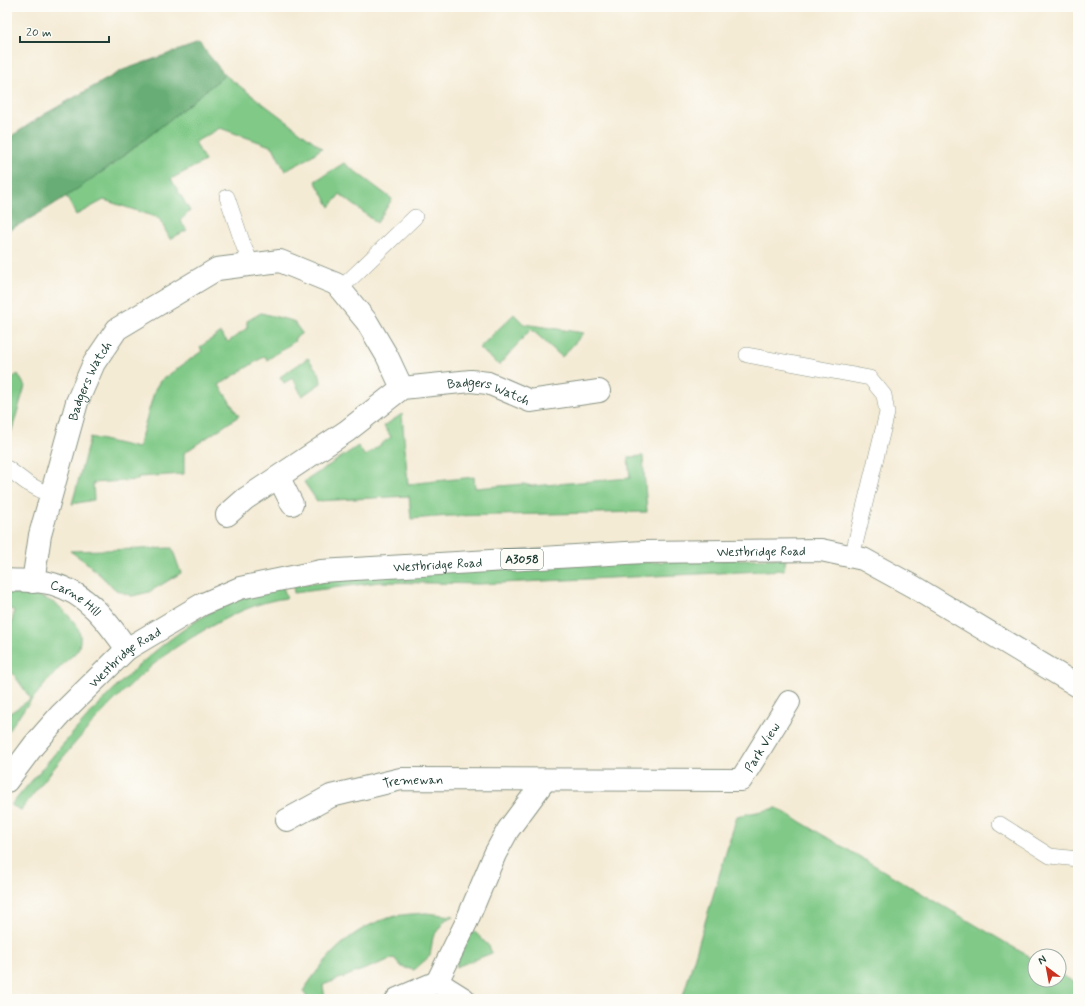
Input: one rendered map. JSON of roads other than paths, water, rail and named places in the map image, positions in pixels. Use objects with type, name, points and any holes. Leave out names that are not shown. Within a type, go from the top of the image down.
[{"type":"street","name":"Badgers Watch","points":[[33,582],[38,541],[77,402],[94,363],[117,329],[217,269],[280,261],[336,284],[367,322],[387,356],[402,388],[471,381],[488,383],[530,401],[599,391]]},
{"type":"street","points":[[227,516],[245,499],[279,478],[347,431],[402,388]]},
{"type":"street","points":[[279,478],[292,504]]},
{"type":"street","name":"Westbridge Road","points":[[7,781],[34,745],[61,714],[127,648],[200,604],[240,588],[321,571],[643,552],[821,550],[863,559],[914,586],[1078,686]]},
{"type":"street","name":"Carne Hill","points":[[7,580],[52,583],[75,592],[92,605],[107,621],[127,648]]},
{"type":"street","name":"Park View","points":[[729,780],[741,780],[789,702]]},
{"type":"street","name":"Tremewan","points":[[288,820],[331,796],[401,779],[729,780]]},
{"type":"street","points":[[397,999],[437,982],[466,923],[495,854],[508,830],[545,780]]},
{"type":"street","points":[[437,982],[464,999]]},
{"type":"lane","points":[[226,197],[252,265]]},
{"type":"lane","points":[[340,289],[415,217]]},
{"type":"lane","points":[[747,354],[870,378],[884,395],[887,413],[852,557]]},
{"type":"lane","points":[[7,468],[27,483],[51,496]]},
{"type":"lane","points":[[1000,824],[1050,856],[1078,859]]}]
